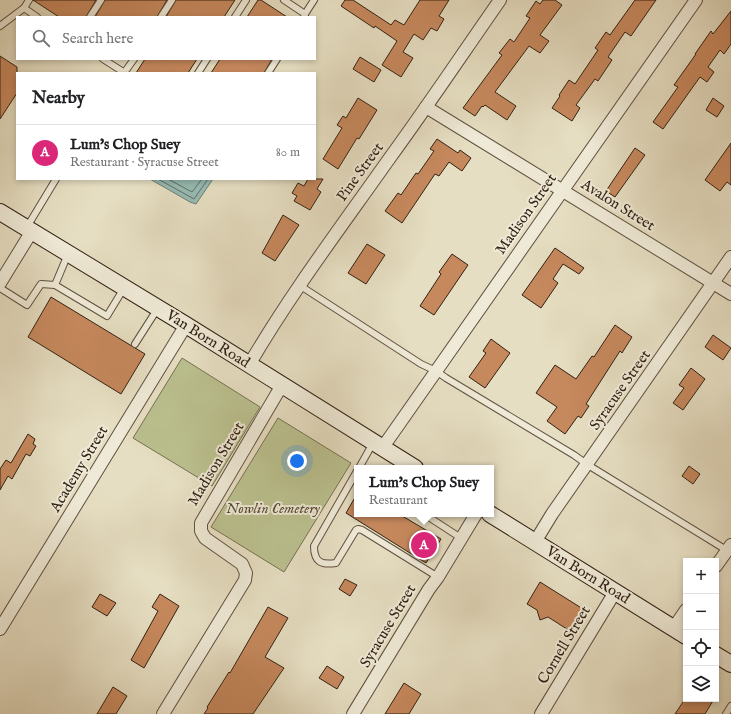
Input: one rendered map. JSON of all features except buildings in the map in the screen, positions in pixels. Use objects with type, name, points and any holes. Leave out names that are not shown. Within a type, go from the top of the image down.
[{"type":"main road","name":"Van Born Road","points":[[0,212],[186,325],[411,465]]},
{"type":"main road","name":"Van Born Road","points":[[494,516],[680,633]]},
{"type":"main road","points":[[719,657],[731,664]]},
{"type":"street","name":"Pine Street","points":[[249,365],[299,284],[426,107],[500,0]]},
{"type":"street","name":"Madison Street","points":[[378,445],[436,371],[696,0]]},
{"type":"street","name":"Avalon Street","points":[[426,107],[731,294]]},
{"type":"street","points":[[0,283],[29,230]]},
{"type":"street","name":"Syracuse Street","points":[[535,542],[552,514],[588,465],[731,257]]},
{"type":"street","name":"Academy Street","points":[[0,629],[186,325]]},
{"type":"street","name":"Madison Street","points":[[163,714],[245,580],[246,573],[242,564],[205,538],[201,531],[201,523],[282,385]]},
{"type":"street","name":"Syracuse Street","points":[[353,714],[474,517]]},
{"type":"street","points":[[719,562],[730,549]]},
{"type":"street","name":"Cornell Street","points":[[541,714],[615,592]]},
{"type":"street","points":[[680,633],[683,622]]},
{"type":"lane","points":[[0,26],[24,8],[29,0]]},
{"type":"lane","points":[[91,16],[101,0]]},
{"type":"lane","points":[[162,16],[172,0]]},
{"type":"lane","points":[[236,16],[246,0]]},
{"type":"lane","points":[[284,0],[304,16],[314,0]]},
{"type":"lane","points":[[24,8],[36,16]]},
{"type":"lane","points":[[105,60],[123,72]]},
{"type":"lane","points":[[126,72],[133,60]]},
{"type":"lane","points":[[199,72],[206,60]]},
{"type":"lane","points":[[269,72],[276,60]]},
{"type":"lane","points":[[29,230],[55,180]]},
{"type":"lane","points":[[55,285],[68,254]]},
{"type":"lane","points":[[0,288],[27,305],[41,284],[55,285],[107,316],[124,288]]},
{"type":"lane","points":[[299,284],[422,364],[436,371],[588,465],[730,549]]},
{"type":"lane","points":[[135,344],[158,308]]},
{"type":"lane","points":[[361,465],[378,445]]},
{"type":"lane","points":[[354,476],[314,546],[314,554],[318,560],[324,564],[336,563],[358,529],[362,530],[438,577]]},
{"type":"lane","points":[[429,517],[461,538]]},
{"type":"lane","points":[[726,714],[731,706]]},
{"type":"green space","points":[[182,358],[260,407],[212,486],[133,438]]},
{"type":"green space","name":"Nowlin Cemetery","points":[[278,418],[351,463],[284,572],[211,527]]},
{"type":"water","points":[[152,180],[212,180],[196,204]]},
{"type":"place","name":"Lum's Chop Suey","points":[[424,545]]}]
